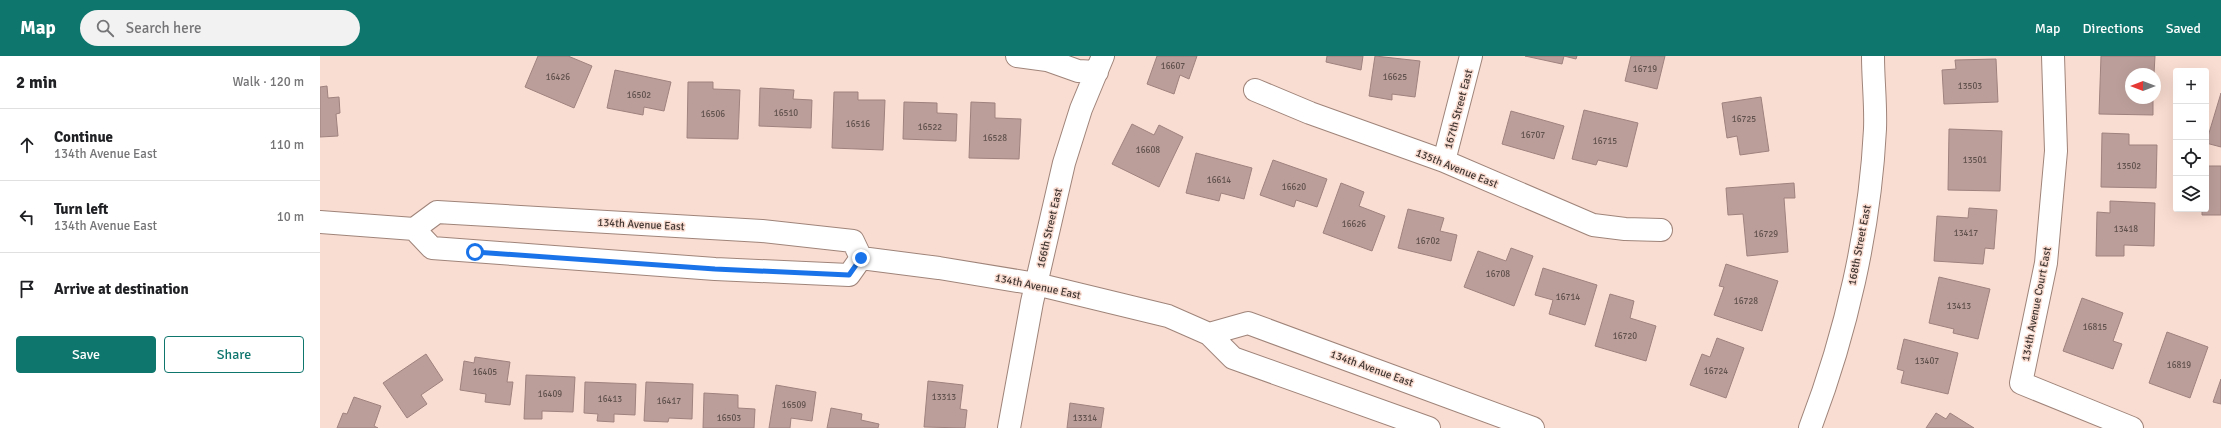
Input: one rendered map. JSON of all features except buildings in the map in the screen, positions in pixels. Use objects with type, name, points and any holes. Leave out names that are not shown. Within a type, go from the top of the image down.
[{"type":"street","points":[[1017,56],[1047,60],[1078,71],[1100,64]]},
{"type":"street","name":"167th Street East","points":[[1444,161],[1471,56]]},
{"type":"street","name":"168th Street East","points":[[1810,428],[1844,322],[1862,241],[1870,186],[1875,128],[1873,56]]},
{"type":"street","name":"134th Avenue Court East","points":[[2053,56],[2056,151],[2046,263],[2021,383],[2132,428]]},
{"type":"street","name":"166th Street East","points":[[1009,428],[1036,284],[1064,163],[1081,109],[1100,64]]},
{"type":"street","name":"135th Avenue East","points":[[1255,90],[1310,113],[1444,161],[1593,225],[1625,229],[1661,230]]},
{"type":"street","name":"134th Avenue East","points":[[414,229],[437,212],[762,231],[939,268],[1036,284],[1168,316],[1209,334],[1233,358],[1429,428]]},
{"type":"street","points":[[320,222],[414,229],[432,248],[707,268],[849,275],[857,250]]},
{"type":"street","name":"134th Avenue East","points":[[1209,334],[1248,323],[1533,428]]},
{"type":"route","points":[[475,252],[715,269],[849,275],[861,258]]}]
